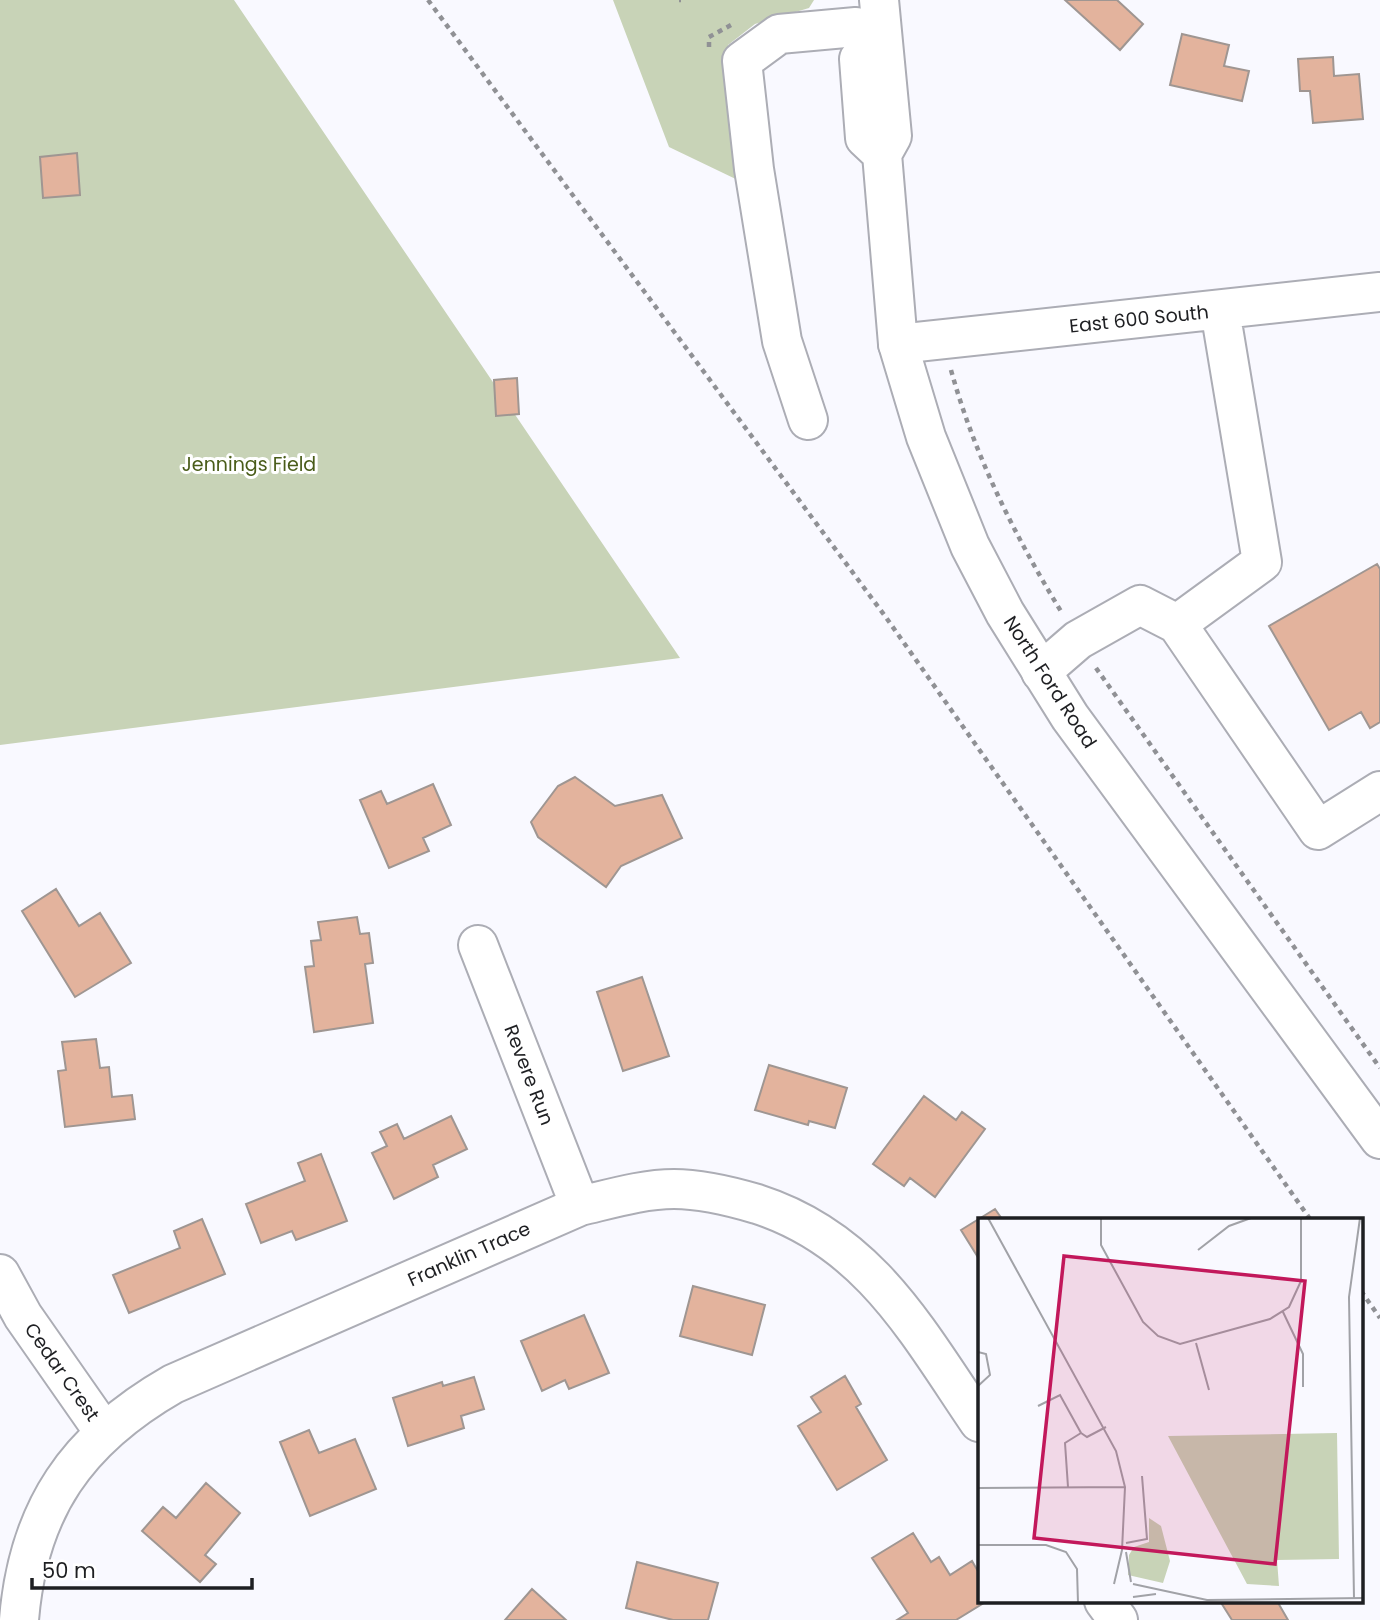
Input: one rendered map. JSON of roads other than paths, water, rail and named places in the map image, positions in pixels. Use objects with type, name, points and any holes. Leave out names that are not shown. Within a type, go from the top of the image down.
[{"type":"street","name":"North Ford Road","points":[[863,9],[892,136],[882,154],[898,344],[926,438],[970,546],[1004,613],[1070,717],[1380,1139]]},
{"type":"street","points":[[808,421],[782,341],[754,169],[742,61],[779,34],[863,9]]},
{"type":"street","name":"East 600 South","points":[[898,344],[1380,292]]},
{"type":"street","points":[[1177,624],[1262,562],[1220,310]]},
{"type":"street","points":[[1041,672],[1078,640],[1140,605],[1177,624],[1318,830],[1380,791]]},
{"type":"street","name":"Revere Run","points":[[478,945],[580,1206]]},
{"type":"street","name":"Franklin Trace","points":[[19,1620],[29,1553],[51,1496],[104,1432],[134,1407],[173,1384],[580,1206],[672,1189],[733,1196],[799,1221],[865,1266],[890,1294],[978,1421]]},
{"type":"street","name":"Cedar Crest","points":[[0,1274],[23,1316],[104,1432]]},
{"type":"street","points":[[1105,1602],[1118,1620]]},
{"type":"park label","name":"Jennings Field","points":[[249,464]]}]
